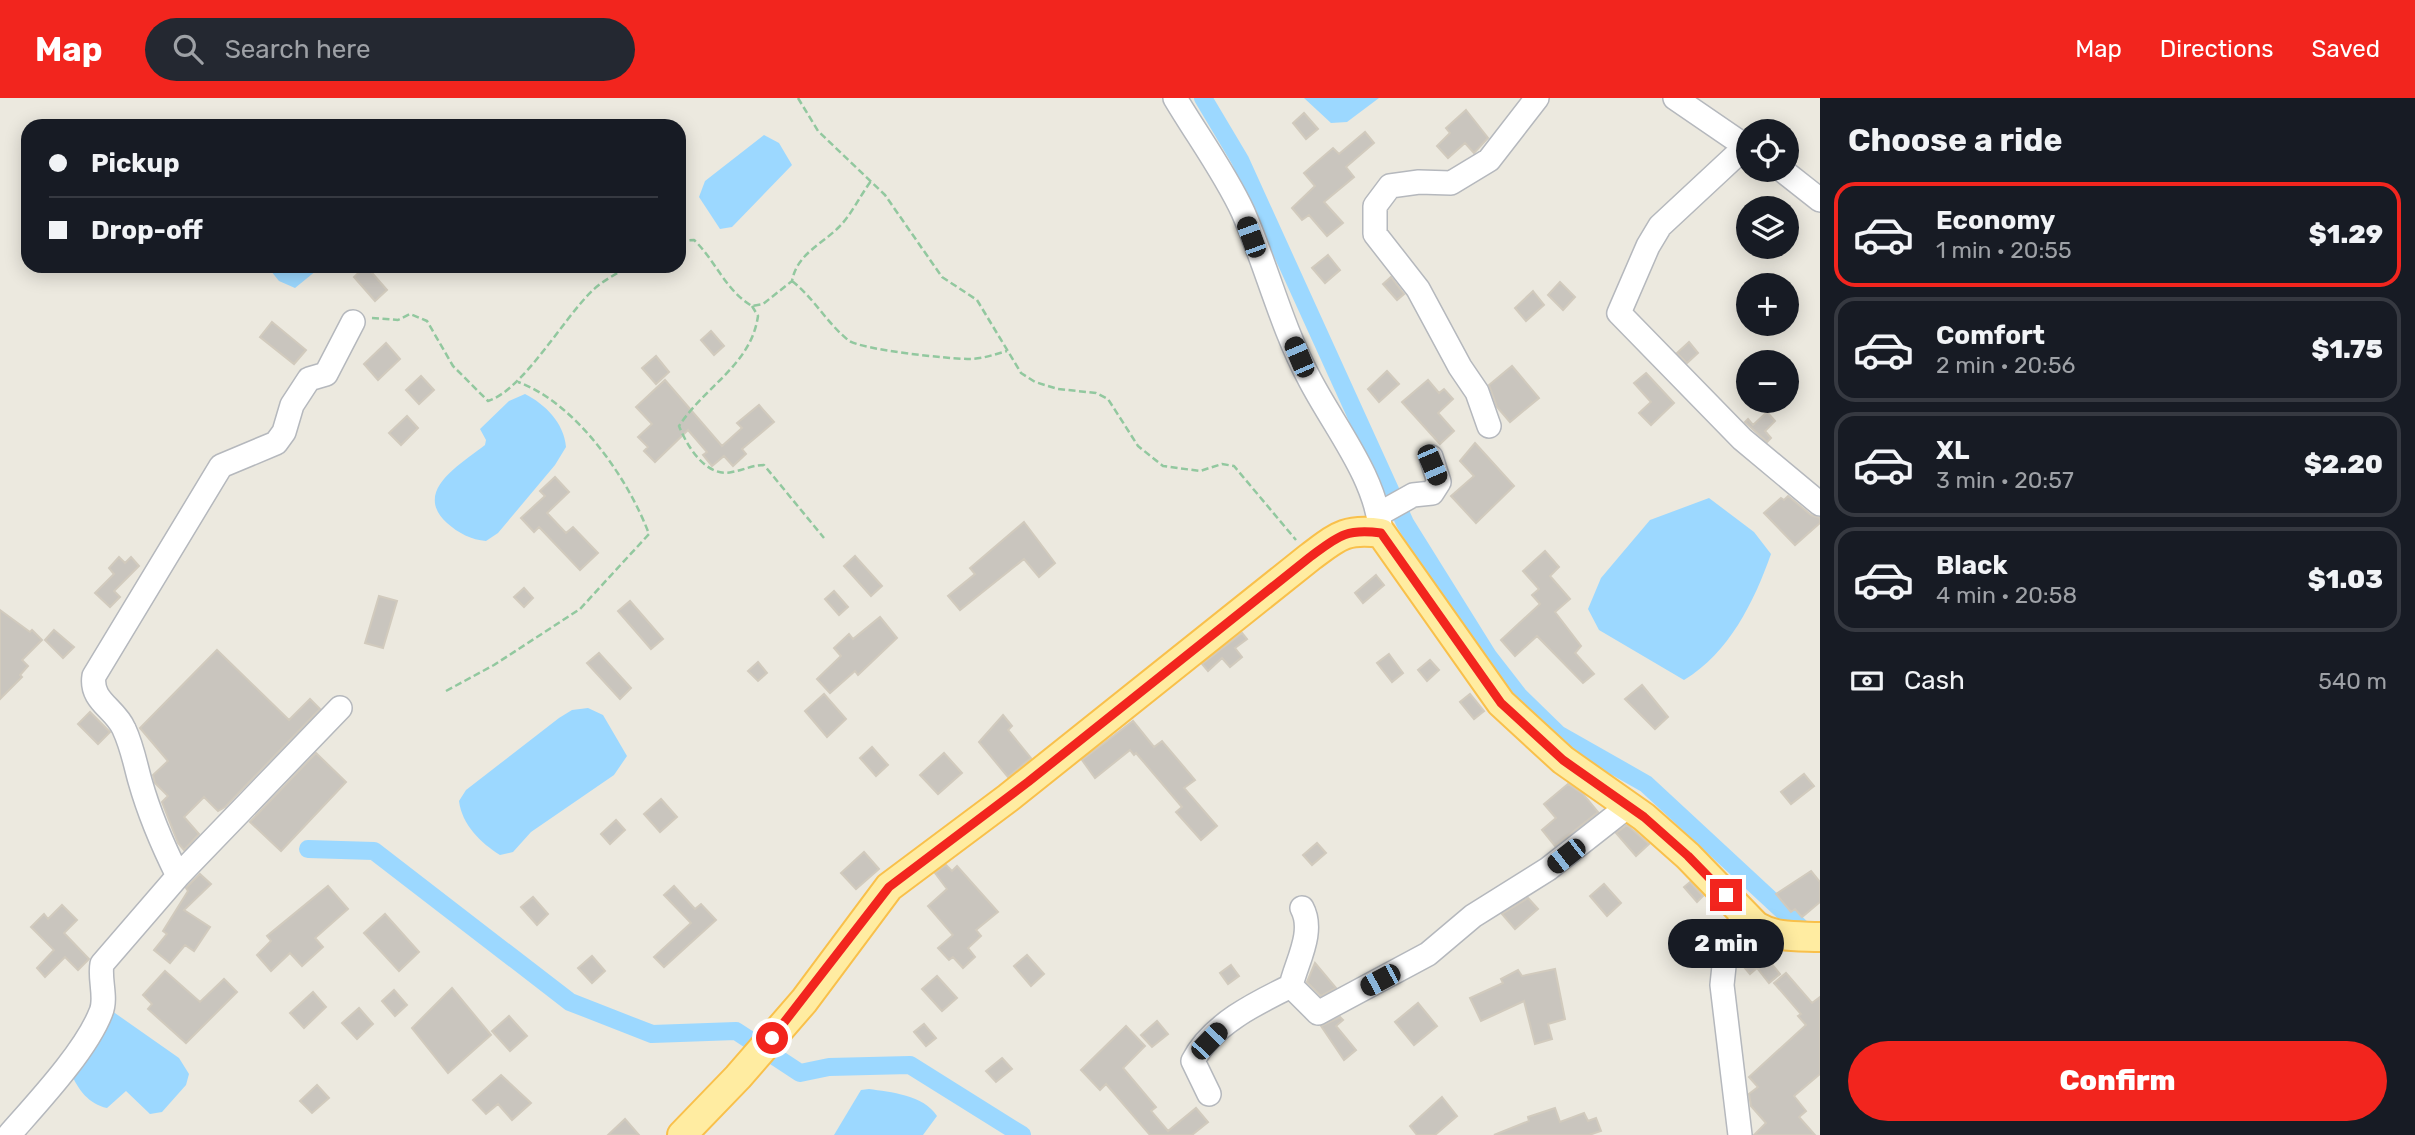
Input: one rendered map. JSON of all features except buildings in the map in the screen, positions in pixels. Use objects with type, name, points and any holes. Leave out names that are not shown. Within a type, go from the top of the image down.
[{"type":"main road","points":[[682,1135],[772,1038],[889,887],[1059,758],[1310,557],[1341,534],[1383,519],[1501,703],[1563,760],[1628,807],[1688,856],[1744,915],[1769,934],[1820,937]]},
{"type":"street","points":[[1175,98],[1242,212],[1269,288],[1309,380],[1340,431],[1383,519],[1413,495],[1432,493],[1436,488],[1439,482],[1431,457]]},
{"type":"street","points":[[1489,426],[1477,392],[1460,367],[1418,289],[1375,234],[1375,206],[1390,186],[1419,182],[1451,183],[1489,160],[1537,98]]},
{"type":"street","points":[[1675,98],[1736,140]]},
{"type":"street","points":[[1736,157],[1660,226],[1648,246],[1619,313],[1742,439],[1820,503]]},
{"type":"street","points":[[1798,182],[1820,200]]},
{"type":"street","points":[[178,876],[140,781],[132,746],[118,715],[98,699],[93,687],[94,676],[222,466],[276,443],[284,432],[292,405],[309,379],[326,374],[353,322]]},
{"type":"street","points":[[9,1135],[76,1053],[102,1011],[99,978],[102,964],[178,876],[340,708]]},
{"type":"street","points":[[1291,986],[1318,1013],[1428,954],[1473,916],[1548,869],[1628,807]]},
{"type":"street","points":[[1209,1094],[1194,1067],[1197,1054],[1221,1028],[1259,1002],[1291,986],[1306,942],[1306,915],[1302,908]]},
{"type":"street","points":[[1740,1135],[1722,985],[1726,947],[1744,915]]},
{"type":"path","points":[[798,98],[818,131],[885,195],[942,277],[977,300],[1021,373],[1035,382],[1058,389],[1096,393],[1108,399],[1138,446],[1163,466],[1200,471],[1222,464],[1234,466],[1310,557]]},
{"type":"path","points":[[751,306],[763,304],[792,281],[794,270],[807,253],[840,227],[871,181]]},
{"type":"path","points":[[686,241],[694,240],[712,258],[722,279],[738,299],[751,306],[758,316],[756,334],[748,350],[701,396],[679,426],[686,444],[710,469],[730,473],[764,465],[824,538]]},
{"type":"path","points":[[353,322],[358,315],[387,320],[410,314],[427,321],[453,366],[472,388],[488,401],[501,397],[518,382],[562,323],[594,289],[618,273]]},
{"type":"path","points":[[792,281],[807,292],[826,319],[850,343],[972,359],[1007,351]]},
{"type":"path","points":[[446,691],[494,666],[580,609],[649,534],[637,504],[616,468],[566,413],[539,390],[518,382]]},
{"type":"water","points":[[1304,98],[1379,98],[1347,122],[1331,123]]},
{"type":"water","points":[[764,135],[779,143],[792,165],[732,227],[720,229],[699,197],[705,181]]},
{"type":"water","points":[[273,273],[313,273],[295,288],[279,281]]},
{"type":"water","points":[[525,394],[540,403],[552,415],[562,430],[566,447],[555,465],[498,533],[486,541],[470,538],[451,527],[438,511],[435,500],[437,489],[453,470],[485,445],[486,440],[480,429],[509,401]]},
{"type":"water","points":[[1709,498],[1754,532],[1771,554],[1748,608],[1727,641],[1700,669],[1684,680],[1599,630],[1588,609],[1601,578],[1650,520]]},
{"type":"water","points":[[588,708],[603,715],[627,756],[614,775],[531,832],[513,852],[500,855],[486,845],[468,825],[459,801],[466,790],[559,718],[572,710]]},
{"type":"water","points":[[112,1011],[179,1058],[189,1074],[186,1085],[162,1112],[150,1114],[126,1091],[107,1108],[101,1106],[85,1095],[71,1073]]},
{"type":"water","points":[[869,1089],[915,1099],[924,1103],[937,1116],[923,1135],[834,1135],[861,1090]]},
{"type":"waterway","points":[[1203,98],[1240,160],[1405,523],[1488,656],[1519,696],[1558,734],[1646,784],[1812,938]]},
{"type":"waterway","points":[[308,849],[374,851],[570,1002],[652,1034],[736,1031],[800,1073],[829,1067],[910,1065],[1022,1135]]},
{"type":"route","points":[[772,1038],[804,1001],[889,887],[1174,668],[1310,557],[1341,534],[1357,530],[1381,533],[1501,703],[1563,760],[1644,817],[1726,895]]}]
